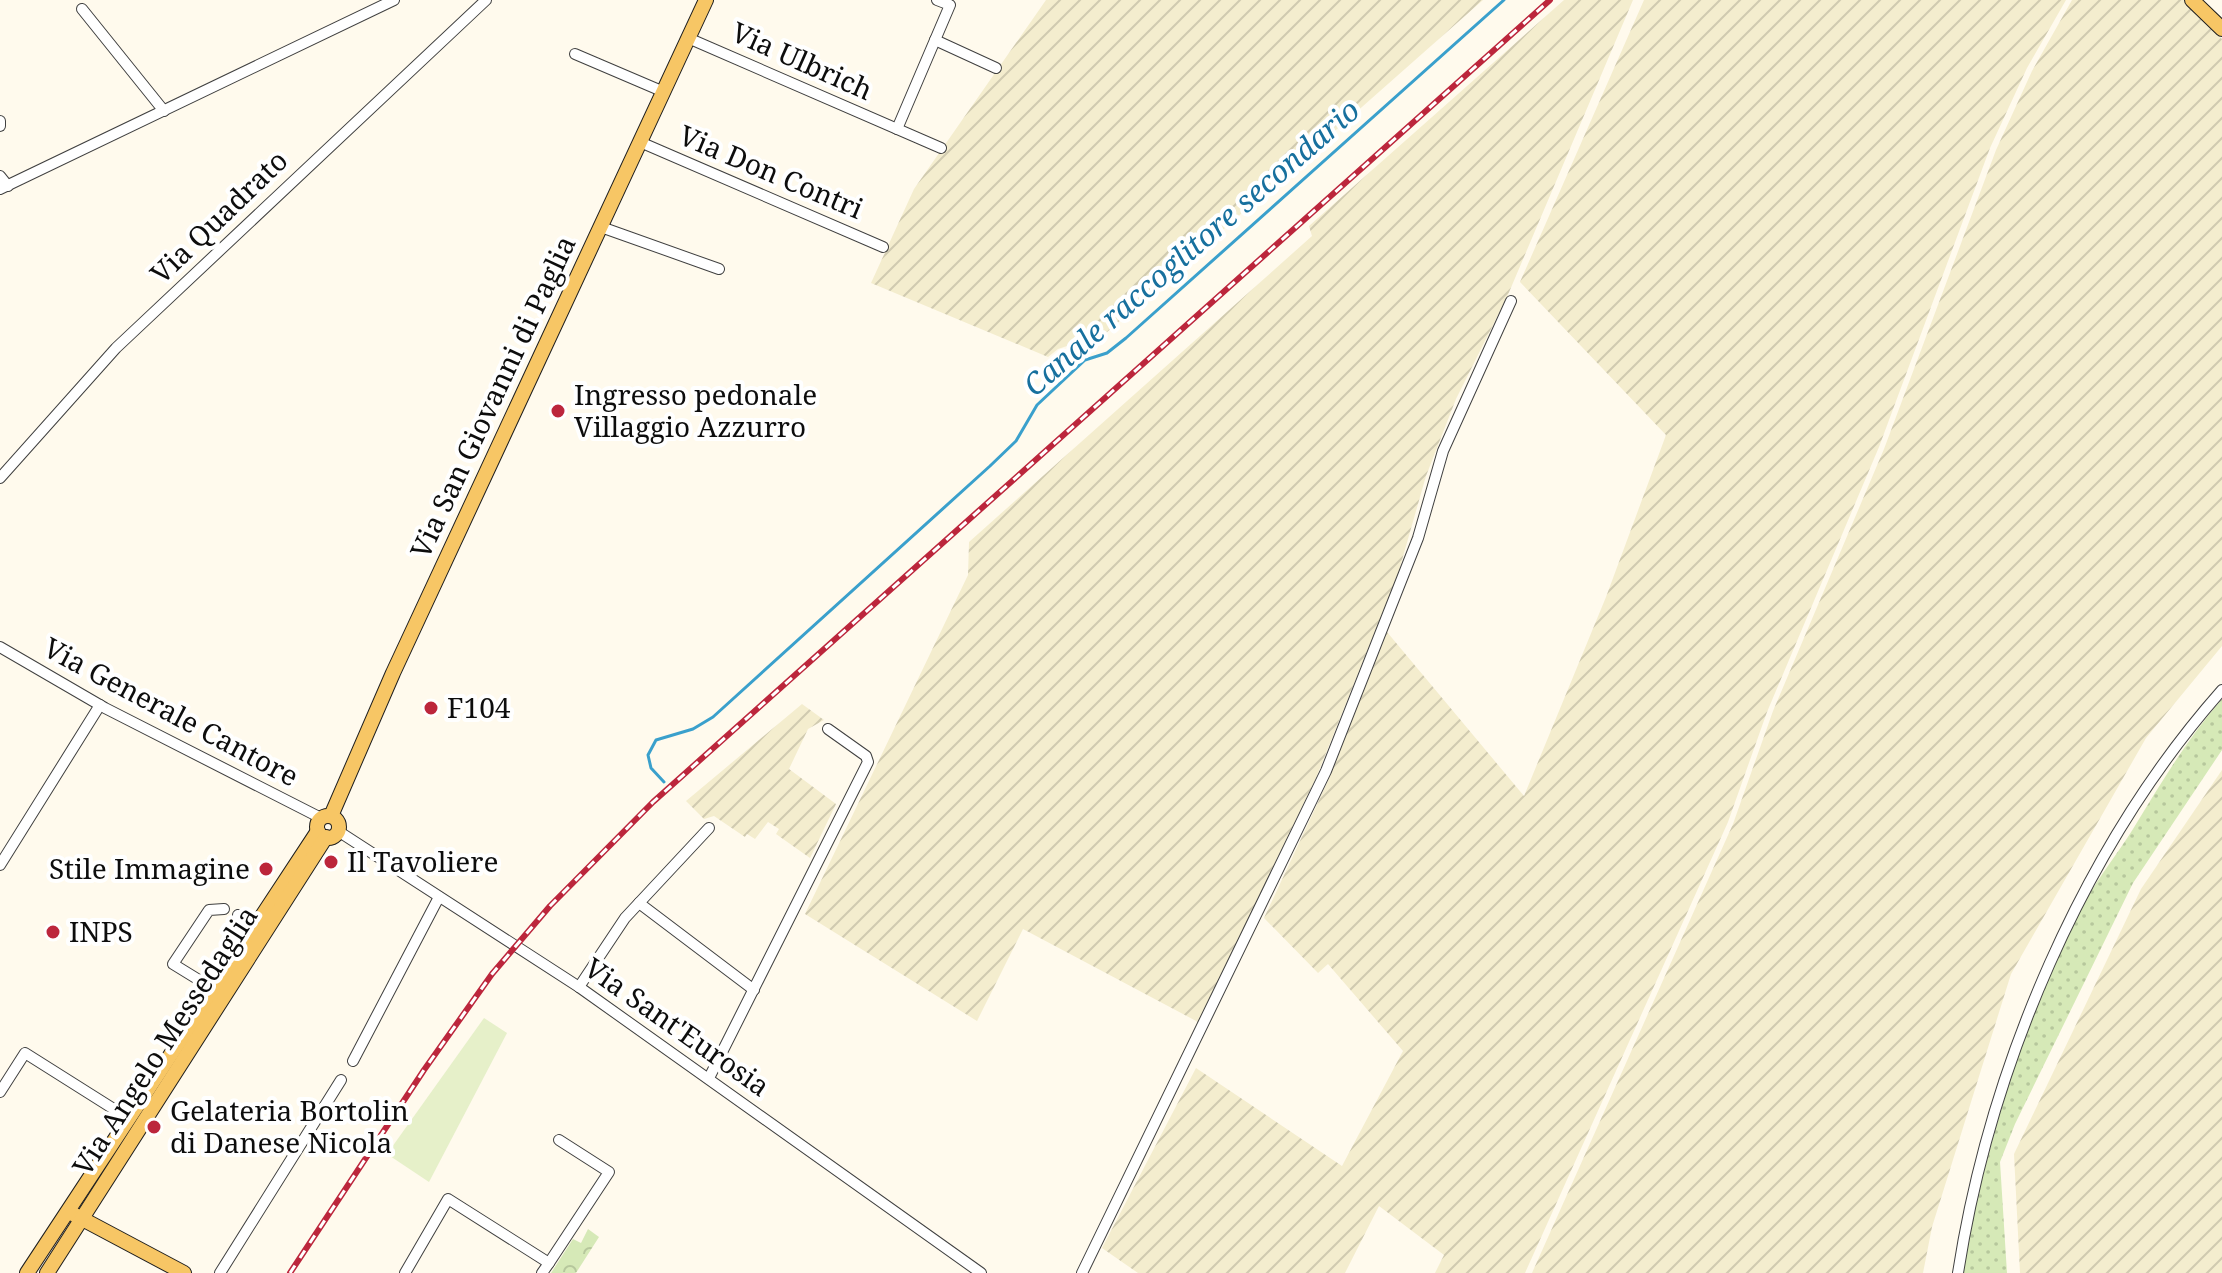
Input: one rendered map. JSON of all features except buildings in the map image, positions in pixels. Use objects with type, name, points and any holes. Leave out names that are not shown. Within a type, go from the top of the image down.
[{"type":"main road","name":"Via San Giovanni di Paglia","points":[[327,827],[393,673],[706,0]]},
{"type":"main road","points":[[2192,0],[2222,29]]},
{"type":"main road","name":"Via Angelo Messedaglia","points":[[27,1273],[253,925],[327,827]]},
{"type":"main road","name":"Via Angelo Messedaglia","points":[[47,1273],[327,827]]},
{"type":"main road","points":[[62,1219],[73,1214],[184,1273]]},
{"type":"street","points":[[0,176],[4,187],[394,0]]},
{"type":"street","name":"Via Ulbrich","points":[[897,129],[950,5],[937,0]]},
{"type":"street","name":"Via Quadrato","points":[[0,478],[116,348],[484,1]]},
{"type":"street","points":[[82,9],[164,111]]},
{"type":"street","name":"Via Ulbrich","points":[[688,38],[941,148]]},
{"type":"street","points":[[935,40],[996,68]]},
{"type":"street","points":[[575,54],[664,92]]},
{"type":"street","name":"Via Don Contri","points":[[640,142],[883,247]]},
{"type":"street","points":[[601,227],[719,269]]},
{"type":"street","points":[[1082,1273],[1326,771],[1418,538],[1443,451],[1511,301]]},
{"type":"street","name":"Via Generale Cantore","points":[[0,647],[100,705],[327,827]]},
{"type":"street","points":[[1958,1273],[1985,1146],[2035,999],[2075,911],[2123,828],[2171,754],[2222,690]]},
{"type":"street","points":[[0,865],[100,705]]},
{"type":"street","points":[[709,1078],[868,762],[866,756],[828,729]]},
{"type":"street","name":"Via Sant'Eurosia","points":[[327,827],[579,987],[981,1273]]},
{"type":"street","points":[[579,987],[639,903],[709,828]]},
{"type":"street","points":[[353,1061],[439,897]]},
{"type":"street","points":[[639,903],[754,990]]},
{"type":"street","name":"Via Angelo Messedaglia","points":[[212,988],[173,964],[209,910],[224,909]]},
{"type":"street","name":"Via Angelo Messedaglia","points":[[238,915],[253,925]]},
{"type":"street","points":[[0,1092],[25,1053],[128,1118]]},
{"type":"street","points":[[220,1273],[341,1080]]},
{"type":"street","points":[[405,1273],[448,1199],[545,1268],[609,1172],[559,1140]]},
{"type":"shaded area","points":[[1046,0],[1483,0],[1328,137],[1302,152],[1299,161],[1284,176],[1106,333],[1058,349],[1048,357],[871,283],[914,189]]},
{"type":"shaded area","points":[[1564,0],[1633,0],[1507,297],[1456,399],[1426,476],[1398,574],[1316,778],[1198,1022],[1023,929],[977,1021],[805,914],[968,575],[969,542],[1312,236],[1309,226]]},
{"type":"shaded area","points":[[1644,0],[2066,0],[2027,68],[1990,148],[1879,447],[1767,712],[1728,822],[1525,1273],[1435,1273],[1444,1255],[1379,1206],[1345,1273],[1138,1273],[1102,1248],[1196,1068],[1342,1166],[1403,1051],[1328,964],[1318,973],[1264,918],[1327,783],[1387,632],[1524,796],[1606,597],[1666,435],[1520,282]]},
{"type":"shaded area","points":[[2072,0],[2184,0],[2222,39],[2222,646],[2146,738],[2011,974],[1932,1227],[1923,1273],[1532,1273],[1733,824],[1773,711],[1884,449],[1996,150],[2032,71]]},
{"type":"shaded area","points":[[802,704],[824,720],[808,729],[789,769],[836,804],[810,858],[776,834],[779,829],[768,822],[755,839],[747,834],[745,837],[714,816],[704,819],[686,801]]},
{"type":"shaded area","points":[[2222,770],[2222,1273],[2020,1273],[2014,1154],[2141,889]]},
{"type":"green space","points":[[2222,699],[2222,750],[2133,883],[2015,1124],[2000,1162],[2007,1273],[1961,1273],[1983,1176],[2010,1082],[2025,1035],[2063,944],[2086,900],[2164,778]]},
{"type":"green space","points":[[484,1018],[507,1033],[429,1182],[387,1154]]},
{"type":"green space","points":[[588,1229],[599,1237],[576,1273],[551,1273],[573,1239],[581,1243]]},
{"type":"waterway","name":"Canale raccoglitore secondario","points":[[664,782],[651,768],[648,755],[656,740],[693,729],[713,717],[990,466],[1016,441],[1037,405],[1085,360],[1107,353],[1126,338],[1504,0]]},
{"type":"railway","points":[[290,1273],[424,1070],[492,974],[550,906],[653,802],[1550,0]]},
{"type":"place","name":"Ingresso pedonale Villaggio Azzurro","points":[[558,411]]},
{"type":"place","name":"F104","points":[[431,708]]},
{"type":"place","name":"Il Tavoliere","points":[[331,862]]},
{"type":"place","name":"Stile Immagine","points":[[266,869]]},
{"type":"place","name":"INPS","points":[[53,932]]},
{"type":"place","name":"Gelateria Bortolin di Danese Nicola","points":[[154,1127]]}]
